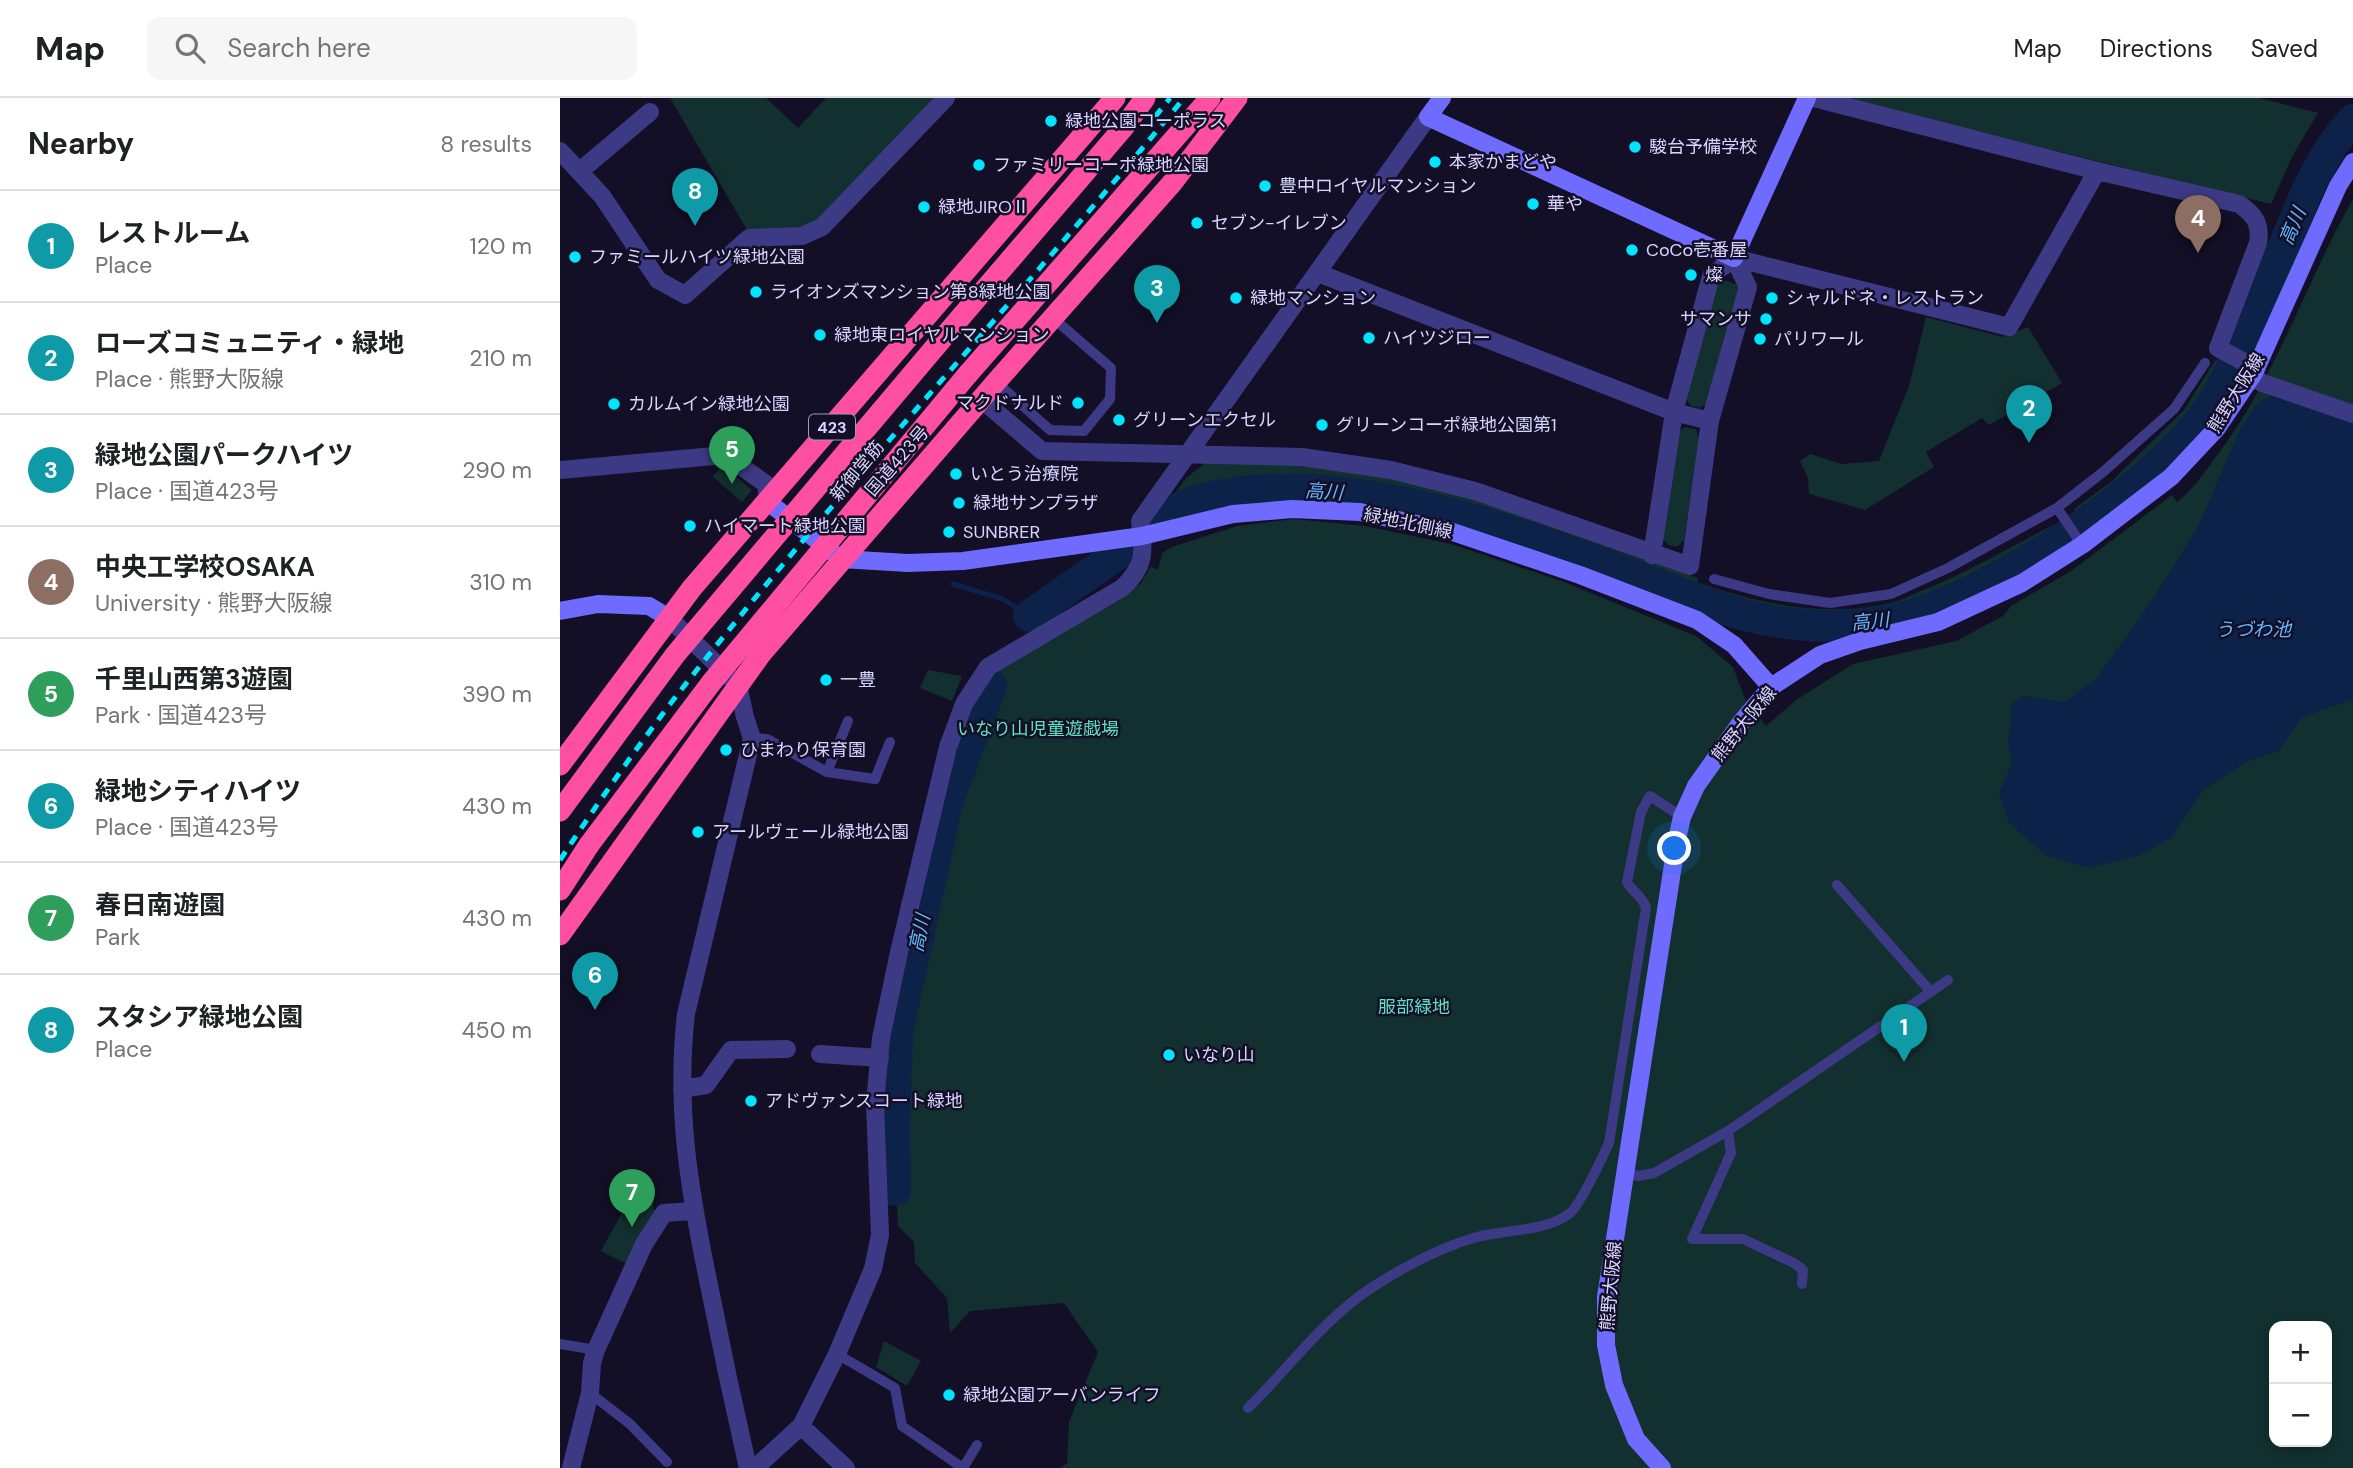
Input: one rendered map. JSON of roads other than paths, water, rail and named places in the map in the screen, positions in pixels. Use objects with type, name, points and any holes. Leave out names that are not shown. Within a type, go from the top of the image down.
[{"type":"highway","name":"423","points":[[560,765],[692,588],[1115,98]]},
{"type":"highway","name":"新御堂筋","points":[[560,811],[675,655],[1146,98]]},
{"type":"highway","name":"新御堂筋","points":[[560,890],[590,845],[711,683],[968,374],[1210,98]]},
{"type":"highway","name":"国道423号","points":[[560,935],[761,654],[841,559],[1173,182],[1237,98]]},
{"type":"street","points":[[560,151],[602,196],[658,280],[685,295],[749,238],[802,236],[822,227],[946,98]]},
{"type":"street","points":[[755,1468],[801,1426],[837,1354],[873,1269],[880,1235],[876,1103],[881,1038],[948,747],[964,704],[988,667],[1122,588],[1136,575],[1143,558],[1140,521],[1441,98]]},
{"type":"street","points":[[1652,555],[1674,412],[1711,276],[1734,258],[1807,98]]},
{"type":"street","points":[[1814,98],[2097,171],[2239,204],[2253,214],[2260,229],[2258,243],[2218,348],[2243,364],[2353,407]]},
{"type":"street","points":[[580,171],[650,112]]},
{"type":"street","points":[[1428,117],[1734,258],[2009,327],[2097,171]]},
{"type":"street","name":"熊野大阪線","points":[[1662,1468],[1636,1439],[1614,1385],[1605,1345],[1606,1297],[1682,817],[1696,786],[1742,721],[1771,687],[1820,655],[1860,641],[1938,622],[2022,583],[2082,545],[2171,477],[2217,428],[2243,364],[2353,162]]},
{"type":"street","points":[[981,399],[1042,451],[1302,457],[1391,470],[1475,491],[1652,555],[1690,566],[1710,421],[1748,287],[1734,258]]},
{"type":"street","points":[[1318,273],[1674,412],[1710,421]]},
{"type":"street","points":[[2243,364],[2260,382],[2353,414]]},
{"type":"street","points":[[560,470],[725,455],[766,484],[768,502],[841,559]]},
{"type":"street","name":"緑地北側線","points":[[841,559],[908,563],[963,561],[1142,536],[1233,514],[1292,509],[1360,512],[1450,531],[1580,575],[1697,620],[1734,645],[1771,687]]},
{"type":"street","points":[[560,612],[598,604],[649,606],[669,618],[738,685],[752,738],[686,1014],[681,1058],[683,1139],[694,1211],[747,1468]]},
{"type":"street","points":[[682,1089],[706,1085],[731,1050],[787,1049]]},
{"type":"street","points":[[820,1054],[880,1058]]},
{"type":"street","points":[[571,1468],[590,1393],[592,1363],[596,1350],[644,1244],[664,1213],[694,1211]]},
{"type":"street","points":[[801,1426],[846,1468]]},
{"type":"lane","points":[[996,382],[1050,430],[1084,431],[1110,399],[1111,368],[1053,318]]},
{"type":"lane","points":[[1714,579],[1769,594],[1830,603],[1891,594],[1948,568],[2057,508],[2103,472],[2174,409],[2205,363]]},
{"type":"lane","points":[[2057,508],[2082,545]]},
{"type":"lane","points":[[827,772],[848,721]]},
{"type":"lane","points":[[752,738],[767,739],[827,772],[875,779],[890,742]]},
{"type":"lane","points":[[1248,1408],[1323,1328],[1368,1290],[1399,1271],[1476,1237],[1553,1223],[1571,1213],[1609,1143],[1646,908],[1644,899],[1627,881],[1641,812],[1650,796],[1682,817]]},
{"type":"lane","points":[[1838,885],[1931,992]]},
{"type":"lane","points":[[1625,1173],[1654,1173],[1728,1131],[1948,980]]},
{"type":"lane","points":[[1728,1131],[1731,1153],[1692,1239],[1743,1239],[1794,1263],[1803,1270],[1802,1284]]},
{"type":"lane","points":[[560,1344],[596,1350]]},
{"type":"lane","points":[[837,1354],[895,1388],[902,1426],[962,1468],[977,1445]]},
{"type":"lane","points":[[590,1393],[630,1424],[667,1462]]},
{"type":"water","name":"うづわ池","points":[[2272,395],[2353,422],[2353,699],[2301,718],[2279,751],[2246,762],[2203,790],[2172,837],[2140,855],[2089,868],[2047,856],[2010,824],[1999,794],[2012,762],[2008,742],[2012,703],[2023,696],[2065,702],[2096,679],[2155,596],[2199,525],[2241,427],[2258,403]]},
{"type":"waterway","name":"高川","points":[[1163,517],[1198,501],[1241,492],[1325,491],[1400,502],[1474,520],[1583,556],[1708,604],[1763,619],[1795,624],[1845,626],[1894,620],[1931,609],[2017,567],[2105,509],[2144,478],[2203,417],[2233,366],[2307,191],[2327,154],[2353,120]]},
{"type":"waterway","name":"高川","points":[[1029,616],[1122,551]]},
{"type":"waterway","points":[[953,584],[1003,599],[1029,616]]},
{"type":"waterway","name":"高川","points":[[895,1190],[897,1032],[947,802],[991,685]]},
{"type":"railway","points":[[1155,117],[1170,98]]},
{"type":"railway","points":[[560,860],[661,717],[755,598],[1184,98]]},
{"type":"place","name":"緑地公園コーポラス","points":[[1051,121]]},
{"type":"place","name":"駿台予備学校","points":[[1635,147]]},
{"type":"place","name":"本家かまどや","points":[[1435,162]]},
{"type":"place","name":"ファミリーコーポ緑地公園","points":[[979,165]]},
{"type":"place","name":"豊中ロイヤルマンション","points":[[1265,186]]},
{"type":"place","name":"華や","points":[[1533,204]]},
{"type":"place","name":"緑地JIROⅡ","points":[[924,207]]},
{"type":"place","name":"セブン-イレブン","points":[[1197,223]]},
{"type":"place","name":"スタシア緑地公園","points":[[695,226]]},
{"type":"place","name":"CoCo壱番屋","points":[[1632,250]]},
{"type":"place","name":"中央工学校OSAKA","points":[[2198,253]]},
{"type":"place","name":"ファミールハイツ緑地公園","points":[[575,257]]},
{"type":"place","name":"燦","points":[[1691,275]]},
{"type":"place","name":"ライオンズマンション第8緑地公園","points":[[756,292]]},
{"type":"place","name":"緑地マンション","points":[[1236,298]]},
{"type":"place","name":"シャルドネ・レストラン","points":[[1772,298]]},
{"type":"place","name":"サマンサ","points":[[1766,319]]},
{"type":"place","name":"緑地公園パークハイツ","points":[[1157,323]]},
{"type":"place","name":"緑地東ロイヤルマンション","points":[[820,335]]},
{"type":"place","name":"ハイツジロー","points":[[1369,338]]},
{"type":"place","name":"パリワール","points":[[1760,339]]},
{"type":"place","name":"マクドナルド","points":[[1078,403]]},
{"type":"place","name":"カルムイン緑地公園","points":[[614,404]]},
{"type":"place","name":"グリーンエクセル","points":[[1119,420]]},
{"type":"place","name":"グリーンコーポ緑地公園第1","points":[[1322,425]]},
{"type":"place","name":"ローズコミュニティ・緑地","points":[[2029,443]]},
{"type":"place","name":"いとう治療院","points":[[956,474]]},
{"type":"place","name":"千里山西第3遊園","points":[[732,484]]},
{"type":"place","name":"緑地サンプラザ","points":[[959,503]]},
{"type":"place","name":"ハイマート緑地公園","points":[[690,526]]},
{"type":"place","name":"SUNBRER","points":[[949,532]]},
{"type":"place","name":"一豊","points":[[826,680]]},
{"type":"place","name":"ひまわり保育園","points":[[726,750]]},
{"type":"place","name":"アールヴェール緑地公園","points":[[698,832]]},
{"type":"place","name":"緑地シティハイツ","points":[[595,1010]]},
{"type":"place","name":"いなり山","points":[[1169,1055]]},
{"type":"place","name":"レストルーム","points":[[1904,1062]]},
{"type":"place","name":"アドヴァンスコート緑地","points":[[751,1101]]},
{"type":"place","name":"春日南遊園","points":[[632,1227]]},
{"type":"place","name":"緑地公園アーバンライフ","points":[[949,1395]]},
{"type":"park label","name":"いなり山児童遊戯場","points":[[1038,729]]},
{"type":"park label","name":"服部緑地","points":[[1414,1007]]}]
